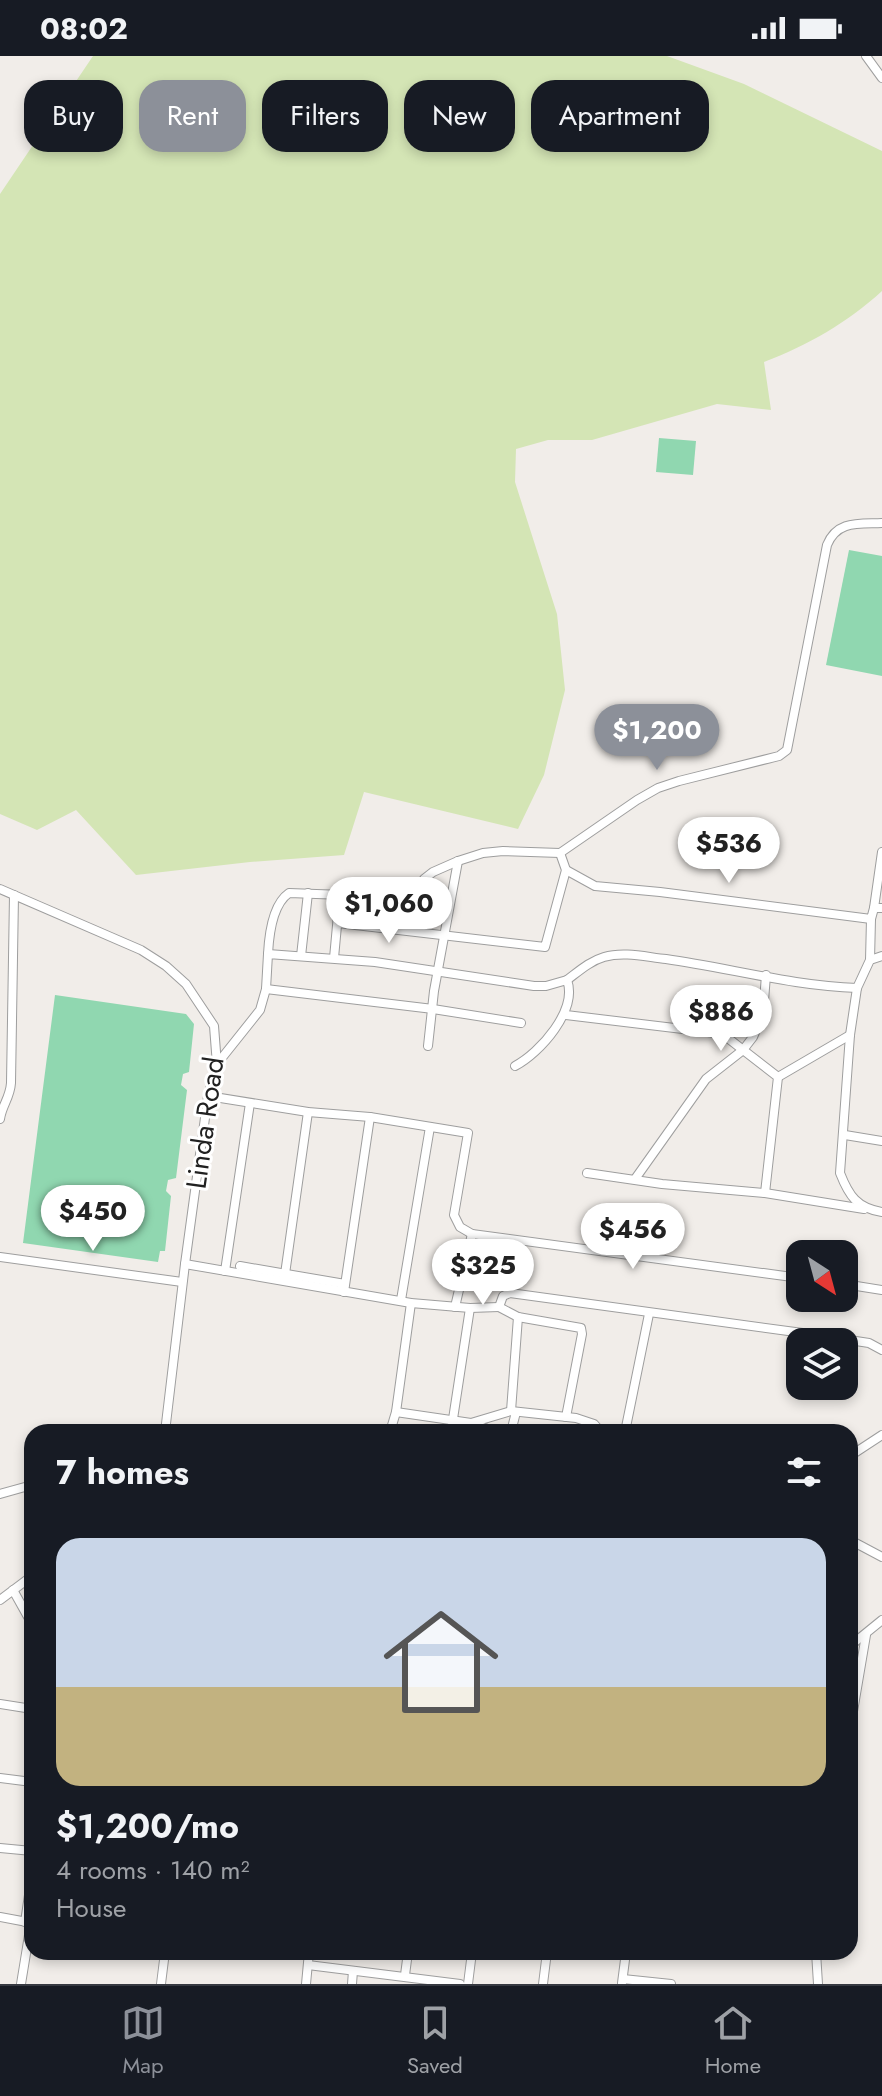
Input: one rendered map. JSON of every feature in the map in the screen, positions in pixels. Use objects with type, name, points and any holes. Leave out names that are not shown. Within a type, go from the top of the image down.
[{"type":"street","points":[[866,56],[882,78]]},
{"type":"street","points":[[217,1065],[256,1019],[266,989],[272,928],[282,899],[289,893],[398,897],[408,895],[424,879],[458,861],[503,851],[560,853],[658,788],[779,756],[787,750],[827,545],[832,534],[845,525],[882,523]]},
{"type":"street","points":[[865,1209],[848,1194],[840,1173],[850,1035],[857,988],[870,960],[871,919],[878,908],[882,852]]},
{"type":"street","points":[[338,923],[545,947],[566,870],[560,853]]},
{"type":"street","points":[[428,1046],[458,861]]},
{"type":"street","points":[[566,870],[595,886],[871,919]]},
{"type":"street","name":"Linda Road","points":[[0,889],[141,950],[176,974],[196,997],[214,1026],[217,1065],[208,1096],[166,1424]]},
{"type":"street","points":[[301,956],[308,893]]},
{"type":"street","points":[[334,958],[340,893]]},
{"type":"street","points":[[0,1119],[1,1106],[10,1097],[11,1083],[14,895]]},
{"type":"street","points":[[268,954],[334,958],[534,986],[567,980],[596,961],[625,954],[824,987],[857,988]]},
{"type":"street","points":[[870,960],[882,956]]},
{"type":"street","points":[[635,1179],[706,1079],[743,1050],[753,1037],[763,1014],[766,975]]},
{"type":"street","points":[[515,1066],[527,1060],[566,1015],[570,986],[567,980]]},
{"type":"street","points":[[266,989],[521,1023]]},
{"type":"street","points":[[566,1015],[716,1033],[778,1077]]},
{"type":"street","points":[[778,1077],[850,1035]]},
{"type":"street","points":[[765,1193],[778,1077]]},
{"type":"street","points":[[208,1096],[468,1133],[454,1215],[460,1227],[472,1234],[786,1276]]},
{"type":"street","points":[[225,1271],[250,1103]]},
{"type":"street","points":[[285,1274],[308,1112]]},
{"type":"street","points":[[344,1288],[370,1117]]},
{"type":"street","points":[[401,1300],[430,1127]]},
{"type":"street","points":[[845,1135],[882,1141]]},
{"type":"street","points":[[587,1173],[765,1193],[882,1212]]},
{"type":"street","points":[[455,1307],[472,1234]]},
{"type":"street","points":[[0,1257],[182,1282]]},
{"type":"street","points":[[185,1264],[344,1288]]},
{"type":"street","points":[[240,1266],[411,1303],[499,1307],[518,1317],[581,1328],[566,1417]]},
{"type":"street","points":[[858,1286],[882,1290]]},
{"type":"street","points":[[499,1307],[500,1300],[510,1293],[869,1343],[882,1350]]},
{"type":"street","points":[[392,1424],[411,1303]]},
{"type":"street","points":[[452,1422],[470,1308]]},
{"type":"street","points":[[627,1424],[649,1314]]},
{"type":"street","points":[[512,1424],[518,1317]]},
{"type":"street","points":[[396,1412],[471,1423],[513,1411],[566,1417],[593,1424]]},
{"type":"street","points":[[858,1451],[882,1435]]},
{"type":"street","points":[[0,1494],[24,1487]]},
{"type":"street","points":[[858,1544],[882,1557]]},
{"type":"street","points":[[0,1600],[24,1582]]},
{"type":"street","points":[[13,1590],[24,1610]]},
{"type":"street","points":[[858,1640],[882,1620]]},
{"type":"street","points":[[858,1682],[866,1635]]},
{"type":"street","points":[[0,1704],[24,1708]]},
{"type":"street","points":[[0,1778],[24,1781]]},
{"type":"street","points":[[0,1848],[24,1850]]},
{"type":"street","points":[[0,1917],[24,1921]]},
{"type":"street","points":[[21,1984],[24,1960]]},
{"type":"street","points":[[161,1984],[164,1960]]},
{"type":"street","points":[[306,1984],[308,1960]]},
{"type":"street","points":[[468,1984],[471,1960]]},
{"type":"street","points":[[543,1984],[546,1960]]},
{"type":"street","points":[[625,1960],[622,1982],[671,1984]]},
{"type":"street","points":[[816,1960],[818,1984]]},
{"type":"street","points":[[308,1965],[460,1984]]},
{"type":"street","points":[[352,1984],[353,1971]]},
{"type":"green space","points":[[93,56],[667,56],[744,84],[882,151],[882,291],[826,332],[764,362],[771,410],[717,404],[592,440],[548,440],[516,449],[515,482],[557,614],[565,690],[544,775],[518,829],[364,792],[344,855],[136,875],[76,810],[37,830],[0,814],[0,194],[28,152],[123,152],[123,80],[77,80]]},
{"type":"green space","points":[[659,438],[696,441],[693,475],[656,472]]},
{"type":"green space","points":[[849,550],[882,556],[882,676],[826,665]]},
{"type":"green space","points":[[55,995],[186,1014],[194,1024],[189,1072],[183,1074],[181,1085],[187,1090],[176,1178],[168,1180],[166,1191],[171,1196],[165,1251],[160,1251],[158,1262],[23,1243]]}]
